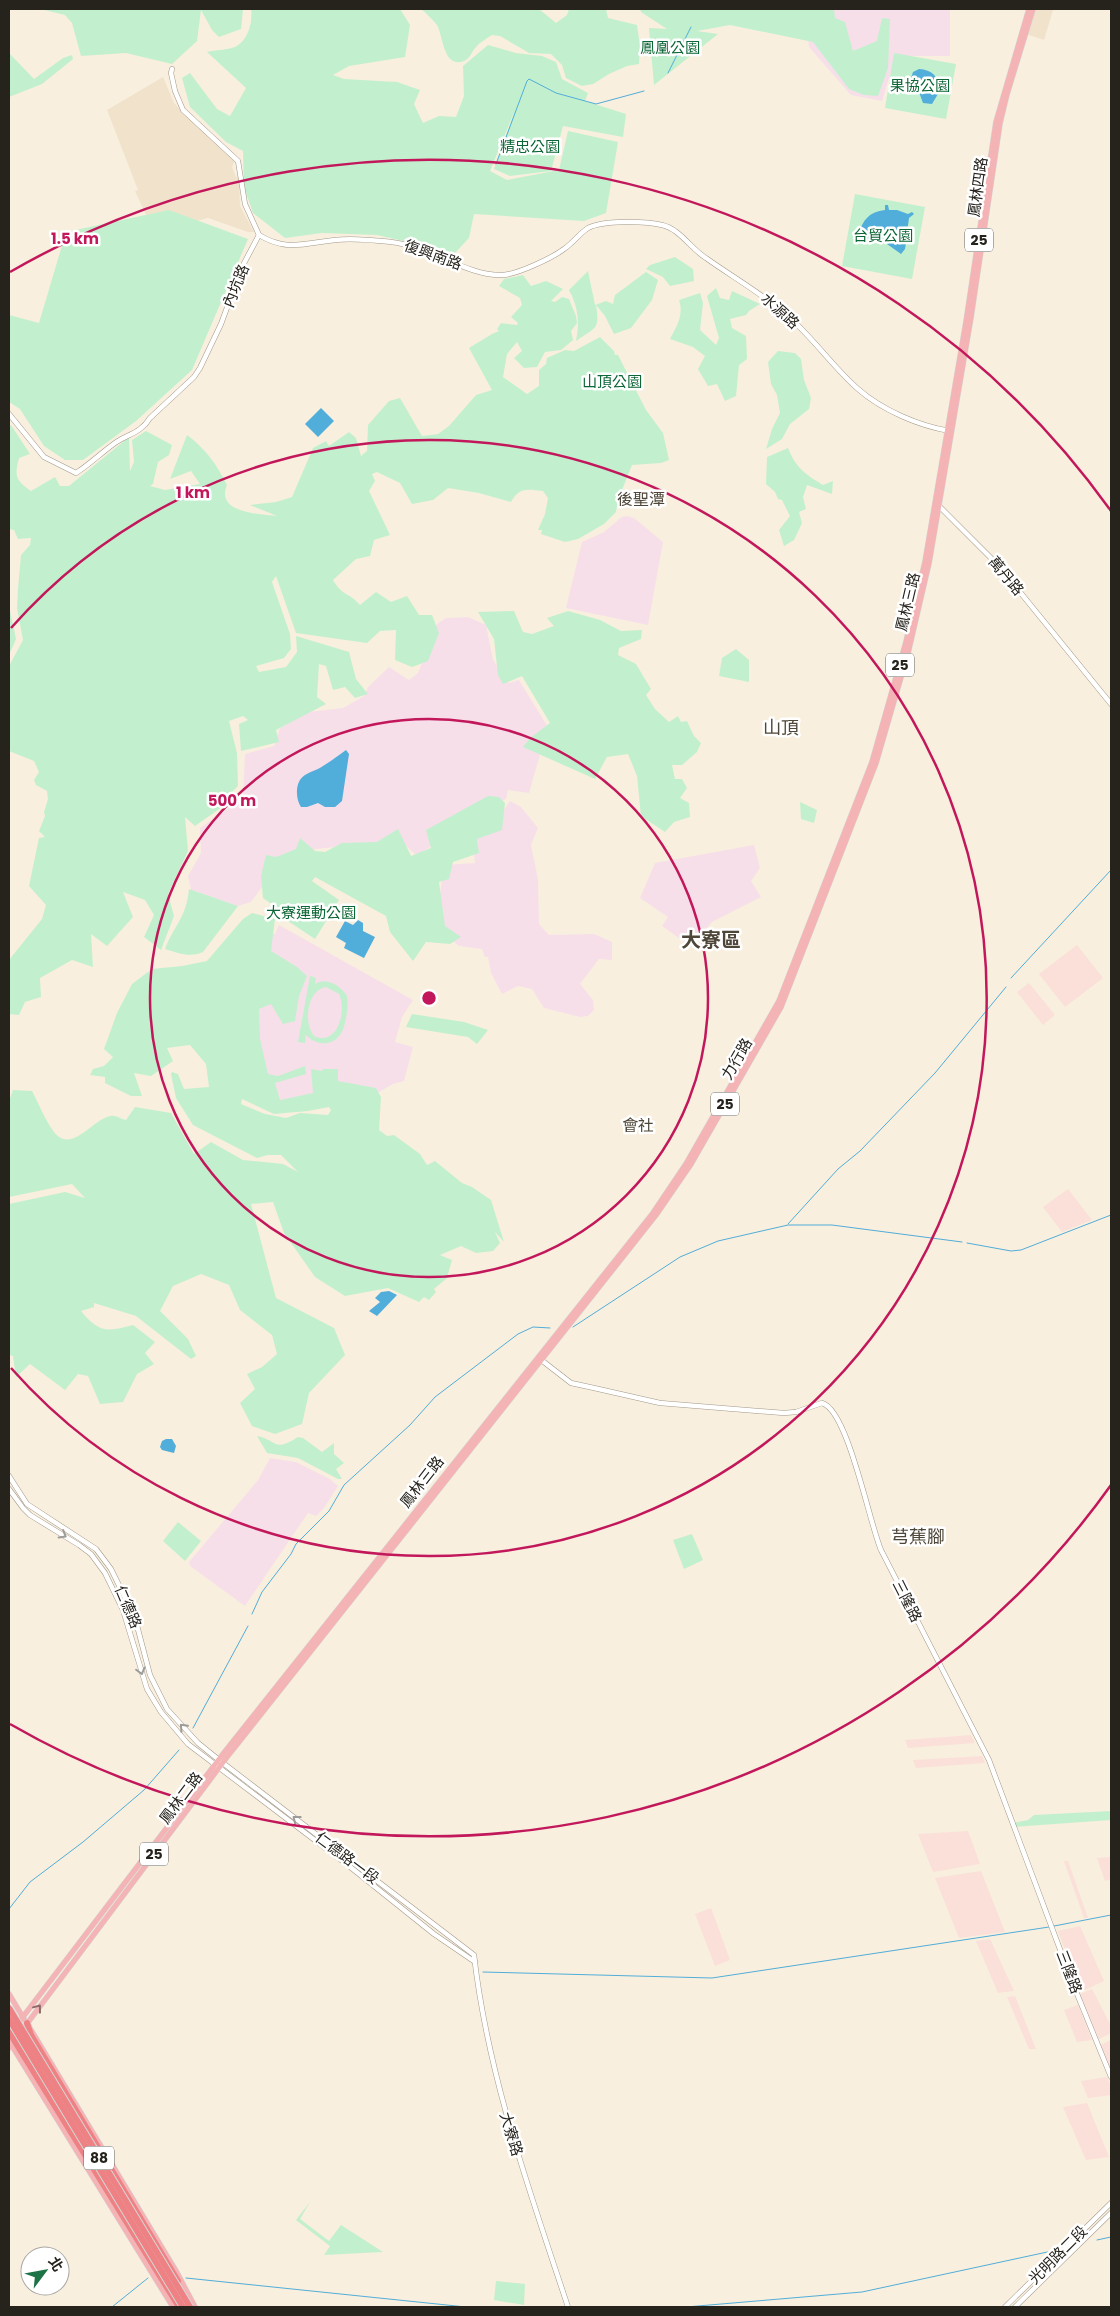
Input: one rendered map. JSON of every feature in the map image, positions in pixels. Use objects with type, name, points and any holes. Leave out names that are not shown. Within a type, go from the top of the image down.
[{"type":"highway","name":"88","points":[[9,2008],[192,2307]]},
{"type":"highway","name":"88","points":[[9,2019],[183,2307]]},
{"type":"highway","points":[[25,2020],[32,2037],[192,2307]]},
{"type":"highway","points":[[10,2040],[179,2307]]},
{"type":"main road","name":"鳳林四路","points":[[951,431],[995,128],[1003,93],[1029,9]]},
{"type":"main road","name":"鳳林四路","points":[[951,431],[1000,123],[1033,9]]},
{"type":"main road","name":"鳳林三路","points":[[836,858],[871,766],[914,610],[951,431]]},
{"type":"main road","name":"力行路","points":[[568,1323],[653,1212],[688,1160],[779,1001],[836,858]]},
{"type":"main road","name":"鳳林三路","points":[[300,1660],[568,1323]]},
{"type":"main road","name":"鳳林二路","points":[[10,2040],[221,1761],[300,1660]]},
{"type":"main road","points":[[9,1994],[176,2271],[192,2307]]},
{"type":"main road","points":[[10,2040],[172,2307]]},
{"type":"street","points":[[172,69],[171,73],[175,90],[183,110],[238,161],[245,204],[259,235]]},
{"type":"street","name":"水源路","points":[[594,226],[639,221],[671,228],[701,255],[752,287],[791,319],[864,393],[884,406],[915,421],[951,431]]},
{"type":"street","name":"復興南路","points":[[259,235],[282,245],[358,238],[402,243],[435,253],[472,270],[503,275],[516,273],[558,252],[587,229],[594,226]]},
{"type":"street","name":"內坑路","points":[[9,414],[44,457],[76,473],[113,444],[138,432],[162,405],[194,377],[210,348],[242,267],[259,235]]},
{"type":"street","name":"萬丹路","points":[[937,505],[998,565],[1111,704]]},
{"type":"street","name":"三隆路","points":[[539,1358],[571,1383],[660,1403],[784,1414],[796,1412],[822,1402],[829,1406],[850,1447],[875,1535],[988,1760],[1111,2077]]},
{"type":"street","name":"仁德路","points":[[9,1476],[27,1504],[96,1548],[106,1562],[135,1618],[150,1675],[167,1709],[198,1743],[221,1761]]},
{"type":"street","name":"仁德路","points":[[9,1489],[30,1515],[91,1554],[124,1610],[147,1689],[161,1712],[178,1734],[193,1749],[217,1767]]},
{"type":"street","name":"仁德路一段","points":[[221,1761],[474,1955]]},
{"type":"street","name":"仁德路一段","points":[[217,1767],[349,1866],[434,1934],[475,1962]]},
{"type":"street","name":"大寮路","points":[[474,1955],[503,2107],[568,2307]]},
{"type":"street","name":"光明路二段","points":[[1006,2307],[1111,2203]]},
{"type":"street","name":"光明路二段","points":[[1015,2307],[1111,2213]]},
{"type":"shaded area","points":[[805,9],[950,9],[950,56],[896,56],[882,101],[851,95],[809,47]]},
{"type":"shaded area","points":[[1034,9],[1053,10],[1044,40],[1026,34]]},
{"type":"shaded area","points":[[163,77],[174,103],[191,121],[235,160],[232,167],[236,177],[239,176],[240,206],[254,232],[248,232],[208,218],[154,232],[135,191],[138,190],[107,110]]},
{"type":"shaded area","points":[[622,517],[634,518],[663,542],[648,625],[566,608],[582,542],[604,532]]},
{"type":"shaded area","points":[[468,617],[486,625],[493,660],[509,683],[519,680],[548,727],[529,793],[508,790],[506,799],[485,809],[417,856],[394,835],[373,849],[346,846],[316,849],[292,858],[270,876],[251,902],[238,906],[191,890],[188,876],[201,853],[200,828],[243,798],[245,754],[274,746],[280,728],[308,712],[343,708],[364,696],[368,687],[389,667],[409,680],[418,673],[437,624],[446,618]]},
{"type":"shaded area","points":[[510,801],[521,807],[538,828],[531,845],[538,879],[539,924],[549,935],[594,934],[612,942],[612,960],[599,959],[580,984],[593,1000],[594,1010],[588,1016],[580,1017],[544,1008],[532,989],[518,986],[502,994],[491,973],[488,957],[485,957],[482,949],[459,946],[439,929],[437,916],[444,865],[475,863],[472,838],[501,814]]},
{"type":"shaded area","points":[[754,845],[760,868],[751,881],[761,897],[712,922],[690,946],[662,926],[668,917],[640,898],[655,863]]},
{"type":"shaded area","points":[[279,925],[413,1000],[402,1017],[395,1042],[413,1047],[404,1081],[393,1084],[379,1092],[362,1091],[274,1110],[257,1055],[258,932],[275,934]]},
{"type":"shaded area","points":[[1077,945],[1103,978],[1065,1007],[1039,974]]},
{"type":"shaded area","points":[[1029,983],[1055,1015],[1043,1025],[1017,992]]},
{"type":"shaded area","points":[[1068,1189],[1092,1220],[1062,1232],[1043,1207]]},
{"type":"shaded area","points":[[270,1458],[296,1462],[330,1479],[338,1486],[324,1508],[316,1516],[308,1513],[245,1606],[190,1566],[189,1562],[258,1480]]},
{"type":"shaded area","points":[[971,1735],[975,1743],[908,1748],[905,1740]]},
{"type":"shaded area","points":[[982,1756],[985,1763],[916,1768],[913,1760]]},
{"type":"shaded area","points":[[968,1831],[980,1864],[933,1872],[918,1834]]},
{"type":"shaded area","points":[[1111,1857],[1111,1879],[1105,1881],[1097,1858]]},
{"type":"shaded area","points":[[1064,1861],[1068,1861],[1088,1918],[1084,1918]]},
{"type":"shaded area","points":[[981,1871],[1005,1932],[959,1938],[935,1878]]},
{"type":"shaded area","points":[[711,1908],[730,1960],[715,1966],[695,1914]]},
{"type":"shaded area","points":[[1080,1926],[1104,1981],[1081,1992],[1058,1931]]},
{"type":"shaded area","points":[[990,1939],[1014,1991],[998,1993],[976,1941]]},
{"type":"shaded area","points":[[1092,1989],[1111,2026],[1111,2033],[1099,2039],[1080,1994]]},
{"type":"shaded area","points":[[1015,1996],[1036,2049],[1029,2049],[1007,1997]]},
{"type":"shaded area","points":[[1078,2005],[1092,2040],[1077,2042],[1064,2010]]},
{"type":"shaded area","points":[[1111,2040],[1111,2073],[1100,2045]]},
{"type":"shaded area","points":[[1107,2077],[1111,2087],[1111,2095],[1088,2098],[1081,2081]]},
{"type":"shaded area","points":[[1087,2103],[1109,2157],[1086,2160],[1063,2107]]},
{"type":"green space","points":[[40,9],[243,9],[241,29],[219,37],[212,30],[201,10],[197,41],[172,64],[126,53],[81,56],[72,23],[65,15]]},
{"type":"green space","name":"精忠公園","points":[[251,9],[400,9],[410,25],[405,57],[349,66],[333,75],[344,79],[397,82],[420,90],[414,104],[423,123],[439,116],[456,117],[464,96],[463,66],[488,45],[516,53],[542,56],[556,62],[562,79],[588,93],[585,101],[626,114],[623,137],[563,126],[551,171],[510,176],[494,169],[515,110],[490,171],[507,180],[559,170],[568,131],[618,142],[606,213],[584,221],[474,214],[469,238],[455,253],[377,235],[322,233],[285,238],[253,213],[244,187],[243,151],[226,142],[190,107],[182,78],[190,73],[217,109],[230,116],[246,88],[207,52],[232,48],[240,44],[249,31]]},
{"type":"green space","points":[[421,9],[539,9],[556,23],[567,15],[569,9],[606,9],[608,18],[637,25],[640,46],[639,64],[627,66],[593,84],[582,86],[566,78],[562,65],[551,54],[529,53],[500,36],[492,35],[474,49],[470,57],[464,61],[457,62],[448,56],[437,25]]},
{"type":"green space","name":"鳳凰公園","points":[[640,9],[834,9],[835,18],[845,22],[853,51],[877,41],[882,18],[890,19],[888,68],[878,96],[864,95],[849,89],[813,42],[730,25],[697,31],[718,34],[654,85],[649,28],[667,29],[641,12]]},
{"type":"green space","points":[[9,53],[34,79],[63,58],[72,55],[73,59],[42,84],[9,97]]},
{"type":"green space","name":"果協公園","points":[[894,53],[956,64],[946,119],[885,108]]},
{"type":"green space","name":"台貿公園","points":[[855,194],[925,207],[912,279],[842,266]]},
{"type":"green space","points":[[169,210],[248,239],[192,370],[136,421],[83,460],[65,460],[44,446],[20,409],[9,402],[9,315],[39,323],[66,232]]},
{"type":"green space","points":[[675,257],[693,269],[694,281],[670,286],[663,277],[646,269],[650,265]]},
{"type":"green space","points":[[588,271],[595,305],[606,301],[613,304],[615,295],[646,272],[658,280],[652,300],[631,328],[614,334],[605,316],[596,305],[597,324],[592,330],[576,341],[577,315],[569,290]]},
{"type":"green space","name":"山頂公園","points":[[523,275],[531,286],[546,281],[563,289],[551,301],[555,302],[562,297],[569,299],[577,323],[571,331],[573,340],[561,350],[545,352],[537,367],[524,368],[514,358],[522,351],[517,342],[507,354],[503,377],[527,394],[539,386],[539,370],[546,364],[547,358],[565,350],[574,351],[600,337],[614,351],[615,355],[618,355],[646,410],[663,433],[669,460],[661,463],[632,465],[618,500],[616,512],[604,524],[578,539],[565,542],[541,534],[542,530],[538,530],[545,514],[548,498],[543,491],[520,491],[511,502],[479,493],[448,488],[433,500],[412,504],[400,483],[377,472],[372,474],[375,481],[369,491],[390,535],[374,540],[370,556],[356,559],[333,580],[343,592],[360,605],[376,592],[391,602],[407,596],[419,615],[432,615],[439,633],[428,661],[412,667],[395,660],[396,630],[380,631],[367,643],[296,633],[276,576],[272,582],[290,634],[291,649],[284,658],[256,666],[259,672],[286,667],[297,652],[296,636],[349,652],[356,679],[368,694],[355,698],[345,687],[333,690],[326,666],[319,664],[317,697],[326,704],[276,730],[279,742],[241,751],[239,724],[248,720],[243,716],[229,721],[237,753],[238,786],[231,793],[232,800],[195,826],[185,817],[188,851],[168,894],[174,916],[161,950],[144,937],[154,915],[145,900],[123,892],[133,917],[107,946],[91,934],[93,967],[72,960],[40,978],[41,997],[25,1002],[19,1015],[9,1014],[9,960],[42,919],[46,905],[29,886],[39,838],[45,837],[39,831],[45,816],[44,812],[48,799],[47,791],[36,785],[34,780],[39,772],[34,761],[9,751],[9,666],[23,640],[17,608],[18,589],[21,555],[30,545],[31,538],[18,539],[14,530],[9,529],[9,427],[11,425],[30,454],[19,458],[17,474],[19,481],[31,491],[55,477],[60,486],[69,486],[129,437],[130,471],[134,462],[132,440],[146,431],[172,445],[169,455],[158,462],[153,484],[150,486],[165,490],[200,484],[191,471],[170,479],[187,435],[200,446],[215,464],[227,485],[225,494],[227,501],[233,507],[251,513],[277,516],[250,505],[276,502],[292,497],[313,448],[326,441],[329,446],[349,432],[356,438],[361,456],[367,451],[368,425],[389,401],[400,398],[422,436],[438,434],[449,426],[476,395],[492,390],[469,348],[499,331],[497,329],[501,323],[517,325],[518,323],[511,317],[522,305],[520,298],[499,286],[504,279]]},
{"type":"green space","points":[[716,288],[720,298],[729,300],[732,291],[760,304],[746,315],[730,319],[732,328],[746,336],[747,359],[739,365],[736,396],[725,401],[717,384],[708,386],[698,369],[705,356],[693,347],[670,339],[680,316],[679,300],[700,293],[703,303],[700,330],[716,345],[719,338],[707,296]]},
{"type":"green space","points":[[778,351],[795,353],[801,359],[804,380],[811,398],[809,409],[790,424],[782,439],[766,449],[772,429],[780,413],[777,395],[771,384],[768,362]]},
{"type":"green space","points":[[788,448],[798,466],[811,477],[823,485],[833,481],[832,494],[807,485],[803,497],[806,509],[799,512],[802,523],[794,540],[784,546],[779,530],[790,516],[782,500],[778,499],[775,492],[766,484],[767,457]]},
{"type":"green space","points":[[9,606],[16,639],[9,655]]},
{"type":"green space","points":[[514,611],[523,632],[532,634],[554,626],[547,618],[568,611],[600,620],[621,631],[642,630],[641,639],[619,648],[618,655],[636,664],[651,689],[646,695],[655,709],[669,722],[678,716],[681,722],[687,721],[694,736],[701,743],[697,752],[682,765],[672,765],[675,779],[682,779],[687,788],[680,798],[689,803],[690,817],[674,822],[665,832],[641,816],[637,776],[628,754],[607,757],[595,779],[523,747],[530,738],[550,723],[522,676],[503,684],[498,675],[494,639],[478,612]]},
{"type":"green space","points":[[736,649],[749,660],[749,682],[719,676],[722,658]]},
{"type":"green space","name":"大寮運動公園","points":[[488,796],[499,797],[505,803],[502,830],[477,839],[479,853],[453,862],[449,879],[439,882],[445,926],[461,937],[450,944],[426,942],[413,961],[390,932],[386,916],[315,877],[312,881],[339,900],[315,939],[285,919],[295,904],[287,915],[263,898],[261,876],[266,855],[276,857],[296,849],[300,838],[315,851],[325,852],[342,843],[377,842],[398,829],[411,856],[431,848],[426,830]]},
{"type":"green space","points":[[800,802],[817,810],[814,823],[801,819]]},
{"type":"green space","points":[[189,889],[238,906],[203,952],[193,955],[165,949],[185,908]]},
{"type":"green space","points":[[252,913],[275,919],[271,951],[297,967],[307,976],[299,996],[295,1021],[283,1024],[271,1004],[259,1009],[260,1039],[268,1074],[278,1076],[305,1066],[306,1074],[275,1083],[280,1100],[313,1093],[311,1069],[322,1071],[323,1069],[338,1069],[338,1081],[376,1088],[381,1097],[379,1130],[387,1136],[394,1135],[420,1154],[427,1165],[435,1161],[462,1183],[472,1187],[491,1200],[504,1242],[495,1232],[500,1243],[493,1251],[476,1253],[461,1246],[440,1255],[452,1260],[447,1278],[434,1289],[436,1292],[429,1300],[424,1297],[419,1302],[388,1288],[345,1296],[315,1277],[284,1233],[273,1202],[251,1204],[276,1298],[334,1328],[345,1355],[309,1393],[302,1424],[275,1434],[252,1426],[240,1403],[255,1389],[247,1374],[262,1367],[277,1354],[272,1335],[240,1310],[229,1285],[201,1274],[173,1286],[160,1311],[188,1339],[196,1356],[191,1359],[136,1316],[94,1303],[94,1307],[81,1311],[99,1327],[116,1329],[133,1325],[155,1342],[145,1353],[154,1364],[137,1374],[123,1402],[100,1404],[88,1376],[78,1374],[65,1390],[30,1364],[16,1377],[13,1356],[9,1355],[9,1204],[65,1192],[85,1198],[72,1184],[9,1197],[9,1101],[13,1090],[32,1091],[54,1132],[61,1138],[75,1138],[104,1118],[111,1116],[126,1120],[135,1107],[171,1113],[194,1154],[211,1142],[243,1160],[283,1164],[298,1172],[281,1155],[268,1155],[257,1158],[193,1125],[176,1098],[171,1074],[172,1072],[178,1074],[184,1089],[209,1087],[206,1064],[190,1045],[167,1048],[173,1061],[151,1076],[134,1073],[142,1096],[131,1096],[105,1083],[105,1077],[90,1075],[93,1069],[104,1066],[113,1057],[104,1049],[117,1013],[132,984],[152,969],[207,961],[243,919]],"holes":[[[242,1099],[274,1114],[329,1107],[331,1110],[328,1115],[300,1113],[286,1118],[265,1114],[241,1104]]]},
{"type":"green space","points":[[310,976],[316,978],[315,984],[324,981],[337,986],[344,992],[348,1000],[345,1022],[340,1035],[328,1043],[318,1043],[306,1035],[305,1043],[298,1042]],"holes":[[[326,987],[339,994],[342,1009],[335,1032],[322,1038],[314,1036],[308,1016],[311,1000],[320,989]]]},
{"type":"green space","points":[[412,1014],[464,1022],[488,1030],[477,1044],[468,1037],[406,1027]]},
{"type":"green space","points":[[257,1436],[280,1445],[298,1437],[303,1438],[322,1452],[334,1443],[334,1454],[344,1463],[336,1469],[342,1479],[338,1479],[298,1458],[267,1453]]},
{"type":"green space","points":[[178,1522],[201,1541],[185,1561],[163,1541]]},
{"type":"green space","points":[[692,1534],[703,1560],[684,1569],[673,1540]]},
{"type":"green space","points":[[1111,1811],[1111,1820],[1014,1827],[1012,1823],[1028,1820],[1034,1815]]},
{"type":"green space","points":[[310,2202],[300,2219],[329,2241],[341,2225],[383,2252],[324,2255],[330,2246],[296,2220]]},
{"type":"green space","points":[[496,2281],[525,2284],[524,2305],[494,2300]]},
{"type":"water","points":[[919,69],[931,72],[940,84],[941,89],[932,104],[923,103],[916,84],[910,82],[900,85],[899,82],[911,78],[913,72]]},
{"type":"water","points":[[885,205],[888,205],[889,210],[897,210],[908,214],[912,212],[914,214],[909,218],[907,233],[914,235],[914,238],[907,237],[905,249],[901,254],[887,244],[860,241],[858,234],[862,224],[875,212],[885,210]]},
{"type":"water","points":[[321,408],[334,421],[318,437],[305,424]]},
{"type":"water","points":[[346,750],[349,754],[342,801],[335,807],[325,807],[318,803],[301,807],[297,790],[299,781]]},
{"type":"water","points":[[358,920],[363,923],[363,931],[375,937],[364,958],[344,948],[346,943],[336,937],[345,921],[353,925]]},
{"type":"water","points":[[389,1291],[397,1295],[377,1316],[369,1311],[380,1302],[375,1298],[381,1292]]},
{"type":"water","points":[[172,1439],[176,1446],[174,1453],[162,1450],[160,1447],[162,1441]]},
{"type":"waterway","points":[[668,73],[691,27]]},
{"type":"waterway","points":[[496,164],[529,79],[556,93],[596,104],[644,91]]},
{"type":"waterway","points":[[1011,978],[1111,870]]},
{"type":"waterway","points":[[788,1224],[838,1169],[860,1151],[935,1073],[1006,987]]},
{"type":"waterway","points":[[967,1243],[1011,1251],[1021,1250],[1111,1215]]},
{"type":"waterway","points":[[573,1327],[680,1257],[718,1241],[788,1225],[832,1225],[962,1242]]},
{"type":"waterway","points":[[252,1614],[262,1592],[291,1554],[296,1544],[329,1511],[344,1485],[410,1425],[435,1397],[518,1334],[533,1327],[550,1328]]},
{"type":"waterway","points":[[193,1728],[248,1626]]},
{"type":"waterway","points":[[9,1909],[30,1882],[83,1842],[144,1790],[179,1750]]},
{"type":"waterway","points":[[483,1972],[712,1978],[1049,1927],[1111,1915]]},
{"type":"waterway","points":[[1097,2240],[1111,2237]]},
{"type":"waterway","points":[[686,2307],[862,2292],[1052,2251]]},
{"type":"waterway","points":[[112,2307],[148,2278]]},
{"type":"waterway","points":[[186,2278],[466,2307]]},
{"type":"district","name":"後聖潭","points":[[641,499]]},
{"type":"district","name":"山頂","points":[[781,728]]},
{"type":"district","name":"大寮區","points":[[711,940]]},
{"type":"district","name":"會社","points":[[638,1125]]},
{"type":"district","name":"芎蕉腳","points":[[918,1537]]}]
